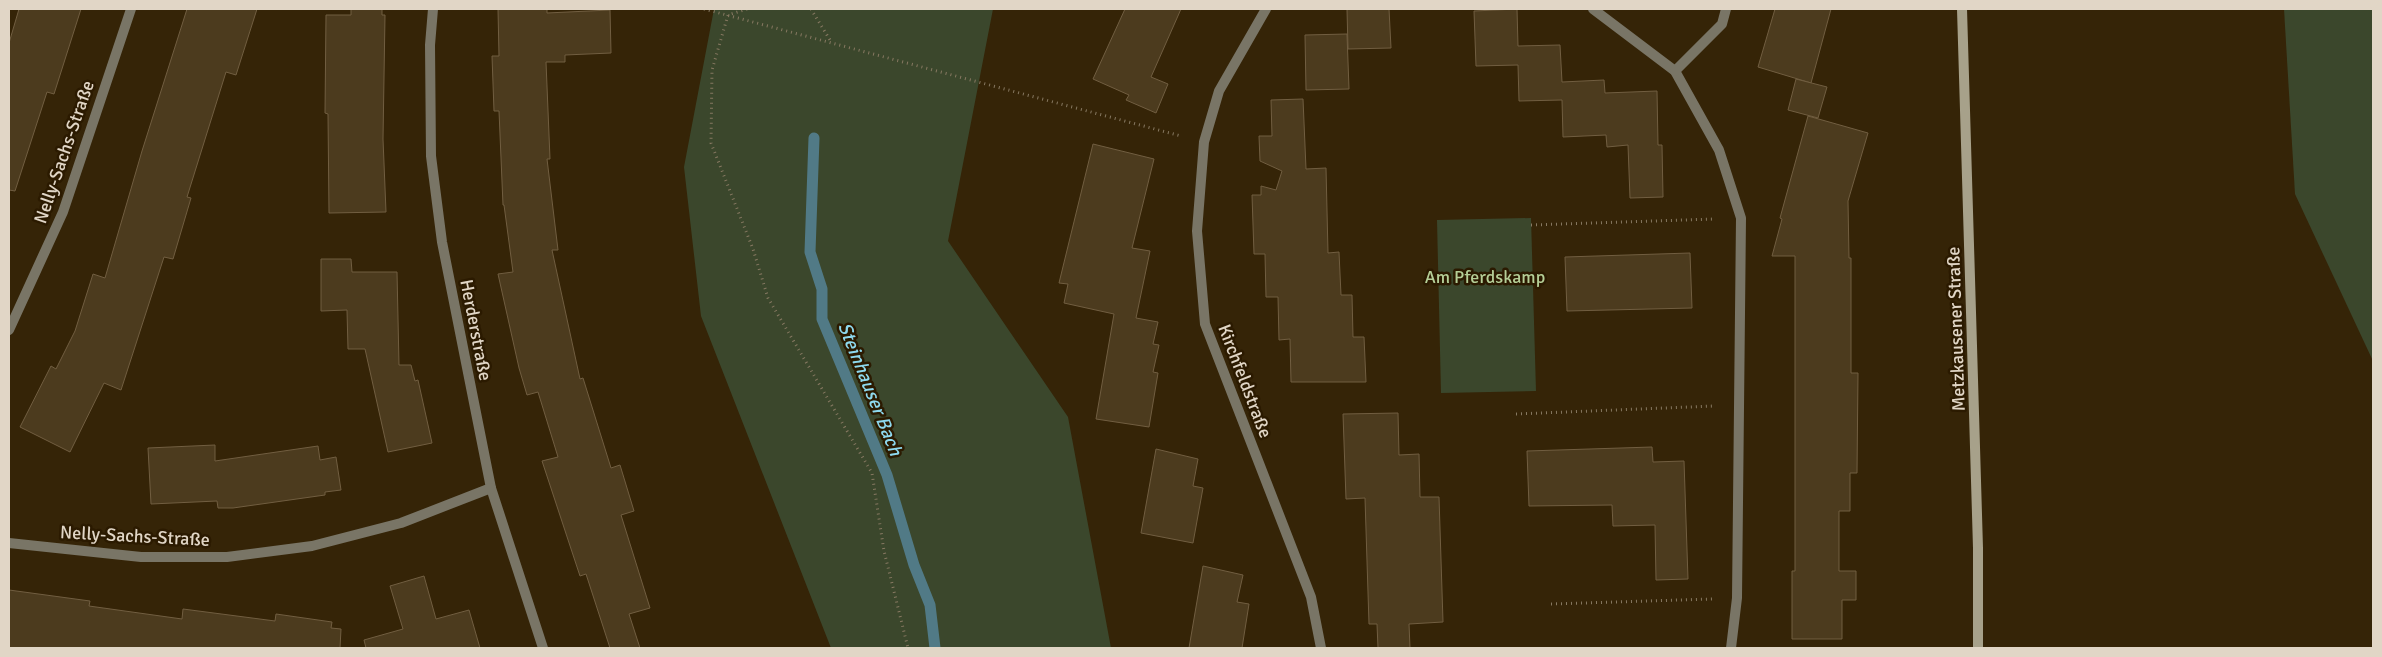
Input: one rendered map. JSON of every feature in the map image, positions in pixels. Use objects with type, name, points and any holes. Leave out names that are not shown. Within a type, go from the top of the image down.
[{"type":"main road","name":"Metzkausener Straße","points":[[1962,9],[1976,450],[1978,648]]},
{"type":"street","name":"Nelly-Sachs-Straße","points":[[9,330],[63,212],[131,9]]},
{"type":"street","name":"Herderstraße","points":[[433,9],[430,45],[431,156],[442,242],[491,488],[543,648]]},
{"type":"street","name":"Kirchfeldstraße","points":[[1266,9],[1219,91],[1204,142],[1197,230],[1205,324],[1311,597],[1321,648]]},
{"type":"street","points":[[1594,9],[1675,71],[1718,150],[1741,218],[1737,598],[1731,648]]},
{"type":"street","points":[[1675,71],[1722,24],[1726,9]]},
{"type":"street","name":"Nelly-Sachs-Straße","points":[[9,543],[141,557],[227,557],[312,546],[401,523],[491,488]]},
{"type":"path","points":[[704,9],[831,41],[1204,142]]},
{"type":"path","points":[[728,15],[747,9]]},
{"type":"path","points":[[811,9],[831,41]]},
{"type":"path","points":[[728,15],[712,70],[711,144],[753,249],[768,298],[872,473],[884,551],[908,648]]},
{"type":"path","points":[[1531,225],[1741,218]]},
{"type":"path","points":[[1516,414],[1740,405]]},
{"type":"path","points":[[1550,604],[1737,598]]},
{"type":"green space","points":[[714,9],[993,9],[948,241],[1068,417],[1111,648],[831,648],[701,316],[684,167]]},
{"type":"green space","points":[[2284,9],[2373,9],[2373,361],[2295,194]]},
{"type":"green space","name":"Am Pferdskamp","points":[[1531,218],[1536,391],[1441,393],[1437,220]]},
{"type":"building","points":[[19,9],[81,9],[54,94],[47,92],[15,191],[9,190],[9,43]]},
{"type":"building","points":[[187,9],[257,9],[236,75],[226,72],[187,197],[191,198],[173,259],[164,257],[121,390],[104,383],[70,452],[20,427],[51,366],[56,369],[75,331],[93,274],[105,278],[142,151]]},
{"type":"building","points":[[351,9],[382,9],[382,15],[385,15],[383,139],[386,212],[329,213],[328,114],[325,113],[326,15],[351,15]]},
{"type":"building","points":[[498,9],[547,9],[547,13],[610,10],[611,53],[565,55],[565,62],[546,62],[550,159],[547,159],[558,250],[552,250],[580,379],[583,378],[611,468],[620,465],[634,511],[621,515],[650,608],[629,614],[640,648],[610,648],[586,574],[580,576],[542,461],[558,457],[538,392],[527,395],[498,274],[513,272],[503,205],[499,111],[494,111],[492,56],[499,56]]},
{"type":"building","points":[[1125,9],[1181,9],[1151,77],[1168,84],[1156,113],[1126,100],[1129,95],[1093,79]]},
{"type":"building","points":[[1347,9],[1389,9],[1391,48],[1348,49]]},
{"type":"building","points":[[1517,9],[1518,46],[1560,45],[1562,82],[1604,80],[1605,93],[1657,91],[1658,145],[1662,145],[1663,197],[1630,198],[1628,145],[1607,147],[1606,135],[1563,137],[1562,100],[1519,101],[1518,65],[1476,66],[1474,11]]},
{"type":"building","points":[[1775,9],[1831,9],[1811,83],[1758,67]]},
{"type":"building","points":[[1347,34],[1349,89],[1306,90],[1305,35]]},
{"type":"building","points":[[1796,79],[1827,87],[1818,118],[1788,110]]},
{"type":"building","points":[[1303,99],[1306,169],[1326,168],[1328,253],[1339,252],[1341,295],[1352,295],[1353,337],[1364,337],[1366,382],[1291,382],[1290,339],[1279,340],[1278,297],[1266,297],[1265,254],[1254,254],[1252,195],[1261,195],[1261,186],[1276,190],[1282,171],[1260,161],[1259,136],[1272,136],[1271,100]]},
{"type":"building","points":[[1808,116],[1868,133],[1848,201],[1849,258],[1851,258],[1851,373],[1858,373],[1857,473],[1850,473],[1850,511],[1839,511],[1839,571],[1856,571],[1856,600],[1842,600],[1842,639],[1792,639],[1792,571],[1795,571],[1795,256],[1772,256],[1782,219],[1780,218]]},
{"type":"building","points":[[1093,144],[1154,159],[1132,248],[1150,251],[1136,318],[1158,322],[1153,344],[1159,345],[1153,372],[1158,373],[1149,427],[1096,419],[1114,314],[1064,303],[1068,284],[1059,283]]},
{"type":"building","points":[[1690,253],[1692,308],[1567,311],[1565,257]]},
{"type":"building","points":[[321,259],[351,259],[352,272],[397,272],[399,365],[411,365],[415,381],[418,380],[432,443],[388,452],[365,349],[348,349],[347,310],[321,311]]},
{"type":"building","points":[[1398,413],[1399,455],[1419,454],[1420,497],[1439,497],[1443,622],[1409,624],[1410,648],[1378,648],[1377,624],[1369,624],[1365,498],[1346,499],[1343,414]]},
{"type":"building","points":[[215,445],[215,461],[318,446],[320,460],[336,457],[341,490],[325,492],[325,495],[233,508],[218,508],[217,501],[151,504],[148,448]]},
{"type":"building","points":[[1652,447],[1653,462],[1684,461],[1688,579],[1656,580],[1655,525],[1613,526],[1612,505],[1529,506],[1527,451]]},
{"type":"building","points":[[1156,449],[1198,459],[1193,486],[1203,488],[1193,543],[1141,533]]},
{"type":"building","points":[[1203,566],[1243,575],[1237,602],[1249,604],[1242,648],[1189,648]]},
{"type":"building","points":[[424,576],[436,619],[469,610],[480,648],[366,648],[364,640],[403,629],[390,586]]},
{"type":"building","points":[[9,590],[90,601],[89,606],[182,619],[183,609],[275,621],[276,614],[332,622],[331,628],[341,629],[340,648],[9,648]]},
{"type":"waterway","name":"Steinhauser Bach","points":[[814,138],[810,252],[822,289],[822,319],[887,475],[914,565],[930,605],[935,648]]}]
